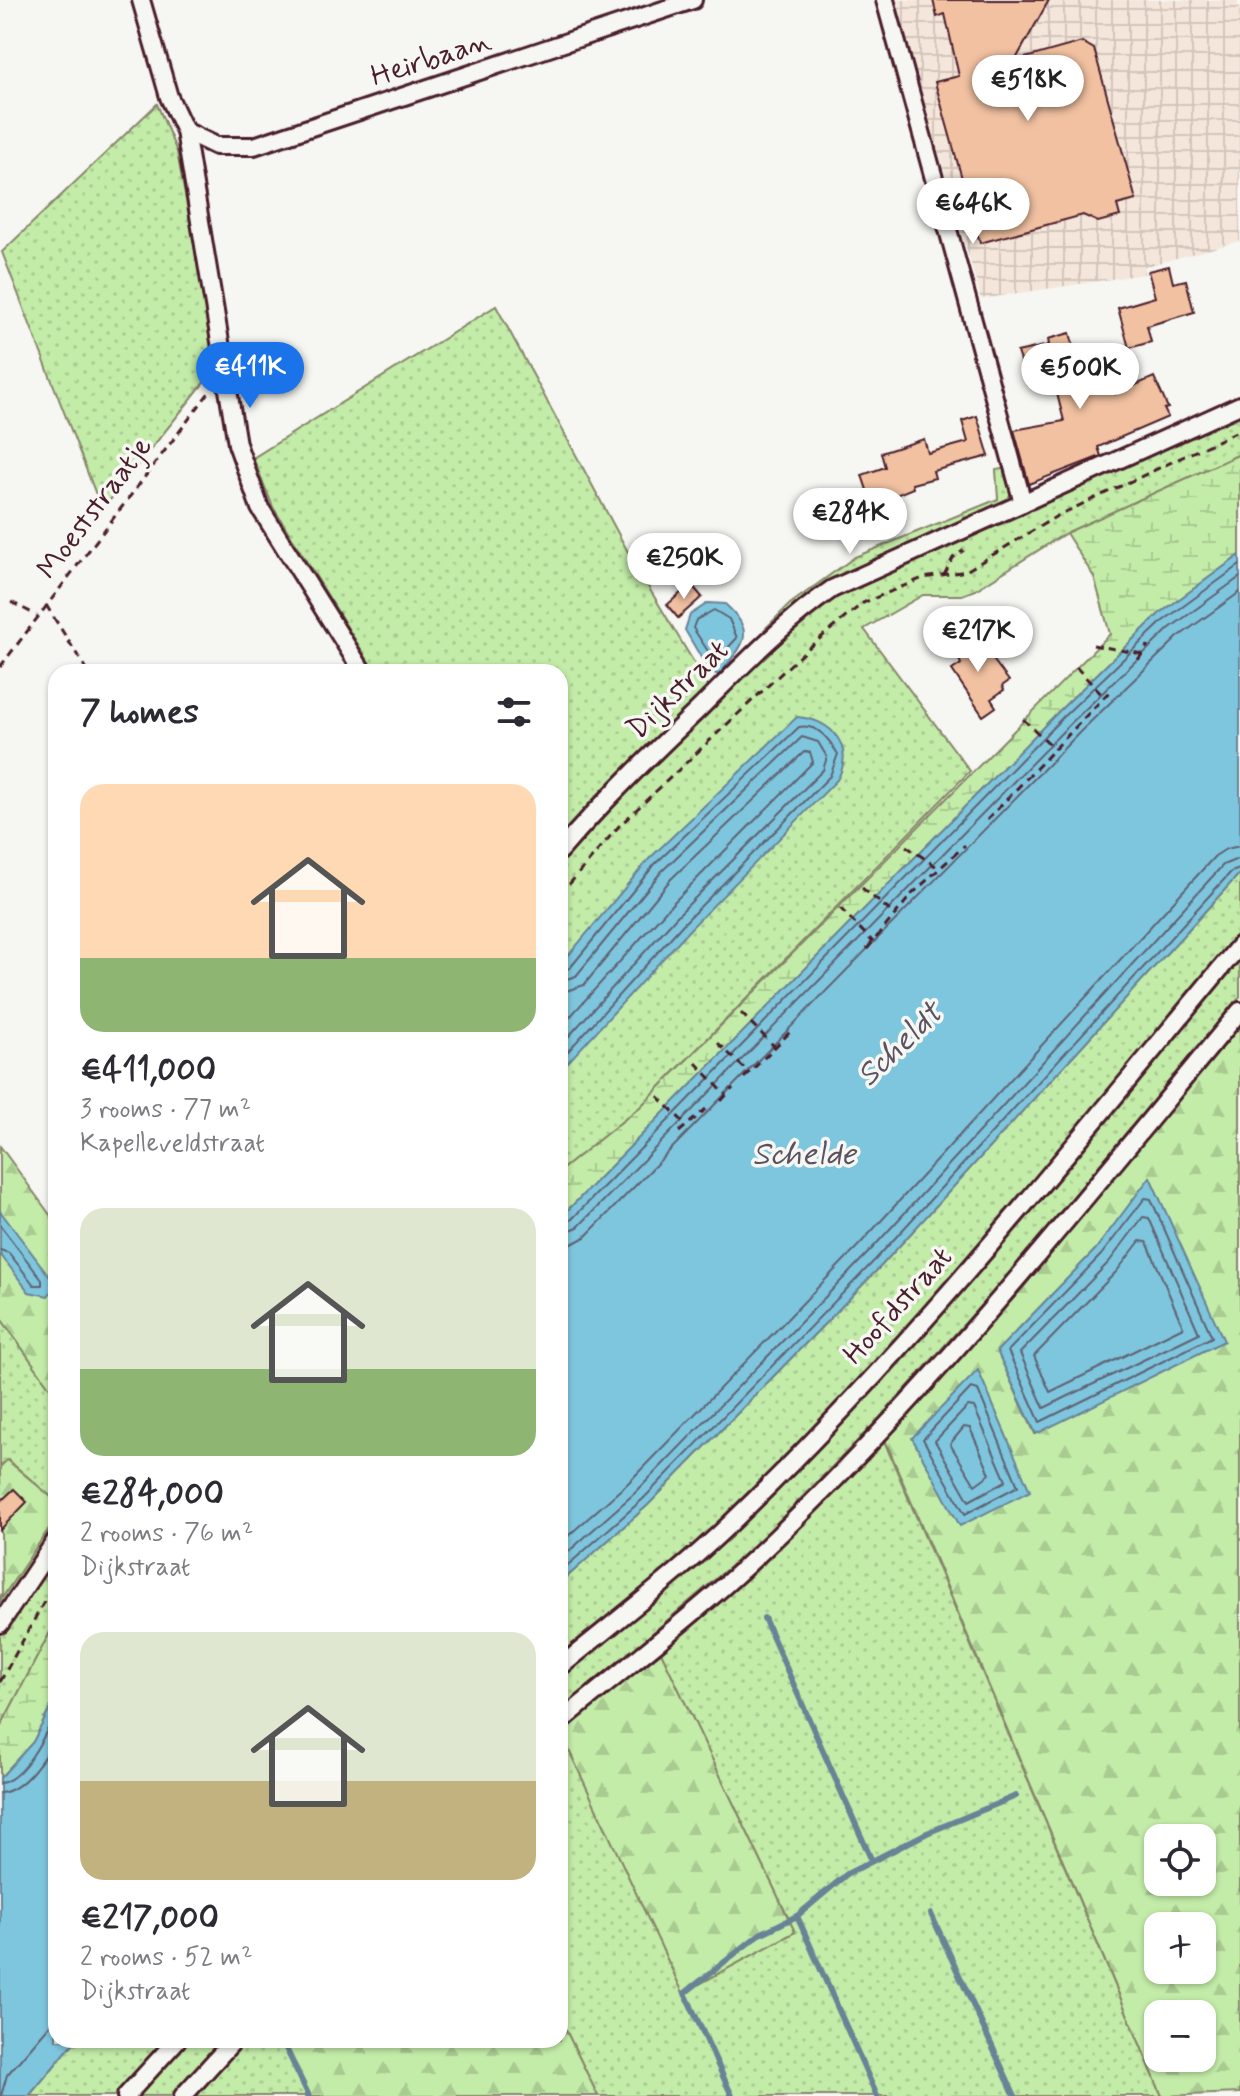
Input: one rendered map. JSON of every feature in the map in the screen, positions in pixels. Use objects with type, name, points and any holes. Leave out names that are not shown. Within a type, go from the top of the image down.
[{"type":"street","points":[[141,0],[169,97],[185,131],[237,444],[260,508],[358,664]]},
{"type":"street","name":"Heirbaan","points":[[185,131],[216,146],[254,146],[693,0]]},
{"type":"street","points":[[885,0],[1023,503]]},
{"type":"street","name":"Dijkstraat","points":[[568,842],[633,772],[798,613],[854,577],[1240,405]]},
{"type":"street","name":"Hoofdstraat","points":[[568,1661],[678,1572],[732,1522],[911,1336],[1240,945]]},
{"type":"street","points":[[568,1715],[705,1604],[839,1473],[1016,1280],[1240,1011]]},
{"type":"street","points":[[0,1624],[48,1552]]},
{"type":"street","points":[[126,2096],[170,2048]]},
{"type":"street","points":[[183,2096],[227,2048]]},
{"type":"path","name":"Moeststraatje","points":[[0,667],[202,399],[225,375]]},
{"type":"path","points":[[568,886],[619,826],[807,649],[863,603],[923,578],[966,571],[1057,516],[1240,430]]},
{"type":"path","points":[[11,602],[38,616]]},
{"type":"path","points":[[46,605],[83,664]]},
{"type":"path","points":[[1093,645],[1142,654]]},
{"type":"path","points":[[1138,660],[1148,645]]},
{"type":"path","points":[[1076,667],[1104,697]]},
{"type":"path","points":[[987,820],[1109,692]]},
{"type":"path","points":[[1023,719],[1055,749]]},
{"type":"path","points":[[867,949],[895,915],[965,845]]},
{"type":"path","points":[[906,846],[940,869]]},
{"type":"path","points":[[862,888],[895,915]]},
{"type":"path","points":[[840,908],[873,942]]},
{"type":"path","points":[[741,1013],[775,1047]]},
{"type":"path","points":[[744,1078],[793,1029]]},
{"type":"path","points":[[718,1043],[749,1073]]},
{"type":"path","points":[[696,1063],[726,1095]]},
{"type":"path","points":[[721,1101],[733,1088]]},
{"type":"path","points":[[658,1096],[687,1126]]},
{"type":"path","points":[[679,1132],[706,1109]]},
{"type":"path","points":[[0,1682],[48,1595]]},
{"type":"shaded area","points":[[895,0],[1237,0],[1240,12],[1240,241],[1143,267],[1144,274],[981,299]]},
{"type":"green space","points":[[157,104],[177,152],[215,357],[207,379],[102,510],[2,252]]},
{"type":"green space","points":[[496,306],[635,565],[713,694],[770,639],[764,630],[790,604],[855,557],[998,499],[996,470],[1008,468],[1011,493],[1005,505],[1240,410],[1240,454],[1066,533],[975,590],[962,595],[923,595],[864,629],[970,771],[640,1107],[568,1165],[568,664],[370,664],[273,507],[253,458]]},
{"type":"green space","points":[[1240,454],[1240,555],[1159,614],[1059,711],[568,1210],[568,1165],[640,1107],[1110,634],[1094,577],[1066,533]]},
{"type":"green space","points":[[1240,873],[1240,997],[1008,1275],[876,1422],[754,1546],[568,1705],[568,1576],[648,1505],[881,1266]]},
{"type":"green space","points":[[1240,1024],[1240,2093],[1162,2096],[1152,2072],[1216,2072],[1216,2000],[1144,2000],[1144,2053],[883,1435],[1022,1289]],"holes":[[[1151,1178],[1036,1434],[1035,1434],[997,1351],[1095,1250]]]},
{"type":"green space","points":[[0,1146],[48,1212],[48,1385],[0,1317]]},
{"type":"green space","points":[[0,1317],[48,1385],[48,1494],[8,1460],[0,1467]]},
{"type":"green space","points":[[879,1429],[1144,2054],[1144,2072],[1152,2072],[1162,2096],[598,2096],[568,2034],[568,1748],[683,1992],[795,1932],[656,1642]]},
{"type":"green space","points":[[7,1460],[48,1494],[48,1530],[2,1598],[0,1467]]},
{"type":"green space","points":[[48,1530],[48,1636],[0,1728],[0,1596]]},
{"type":"green space","points":[[48,1636],[48,1713],[33,1742],[0,1778],[0,1728]]},
{"type":"green space","points":[[656,1642],[795,1932],[683,1993],[568,1748],[568,1715]]},
{"type":"green space","points":[[568,2034],[598,2096],[310,2096],[284,2048],[568,2048]]},
{"type":"green space","points":[[69,2048],[215,2048],[172,2096],[29,2096]]},
{"type":"green space","points":[[227,2048],[284,2048],[310,2096],[183,2096]]},
{"type":"water","name":"Schelde","points":[[1240,555],[1240,873],[881,1266],[648,1505],[568,1576],[568,1210],[1059,711],[1159,614]]},
{"type":"water","points":[[708,603],[725,604],[742,624],[744,633],[739,648],[719,675],[709,671],[685,630],[690,615]]},
{"type":"water","points":[[797,717],[821,723],[837,737],[844,757],[837,780],[690,929],[568,1062],[568,956],[649,859]]},
{"type":"water","points":[[1150,1177],[1224,1341],[1036,1434],[997,1351],[1095,1250]]},
{"type":"water","points":[[0,1211],[48,1274],[48,1296],[29,1292],[0,1254]]},
{"type":"water","points":[[978,1370],[1030,1491],[960,1526],[912,1438]]},
{"type":"water","points":[[48,1713],[48,2048],[69,2048],[29,2096],[0,2096],[0,1778],[33,1742]]},
{"type":"building","points":[[933,0],[1049,0],[1015,61],[1082,42],[1094,49],[1136,200],[1117,205],[1120,216],[1098,222],[1083,215],[980,243],[935,82],[959,76],[945,14],[937,17]]},
{"type":"building","points":[[1169,266],[1173,283],[1186,280],[1194,312],[1147,326],[1151,342],[1129,348],[1118,308],[1155,297],[1148,271]]},
{"type":"building","points":[[1070,333],[1079,367],[1087,366],[1089,381],[1105,374],[1115,394],[1154,377],[1168,408],[1164,409],[1168,417],[1098,447],[1101,456],[1029,484],[1014,430],[1064,421],[1053,378],[1028,385],[1017,352],[1049,345],[1048,339]]},
{"type":"building","points":[[977,416],[989,456],[933,471],[935,478],[912,484],[913,488],[872,505],[862,475],[885,467],[881,453],[924,439],[928,453],[968,442],[962,421]]},
{"type":"building","points":[[691,584],[702,597],[678,618],[667,605]]},
{"type":"building","points":[[962,630],[978,655],[986,650],[1009,681],[1002,686],[1004,690],[991,699],[996,707],[983,716],[952,670],[961,664],[950,637]]},
{"type":"building","points":[[14,1489],[27,1502],[0,1530],[0,1502]]},
{"type":"waterway","points":[[764,1618],[872,1861]]},
{"type":"waterway","points":[[797,1916],[847,1874],[927,1833],[1016,1796]]},
{"type":"waterway","points":[[931,1914],[1015,2096]]},
{"type":"waterway","points":[[732,2096],[685,1993],[760,1934],[797,1916],[877,2096]]},
{"type":"waterway","points":[[286,2048],[309,2096]]},
{"type":"water label","name":"Scheldt","points":[[900,1045]]}]
